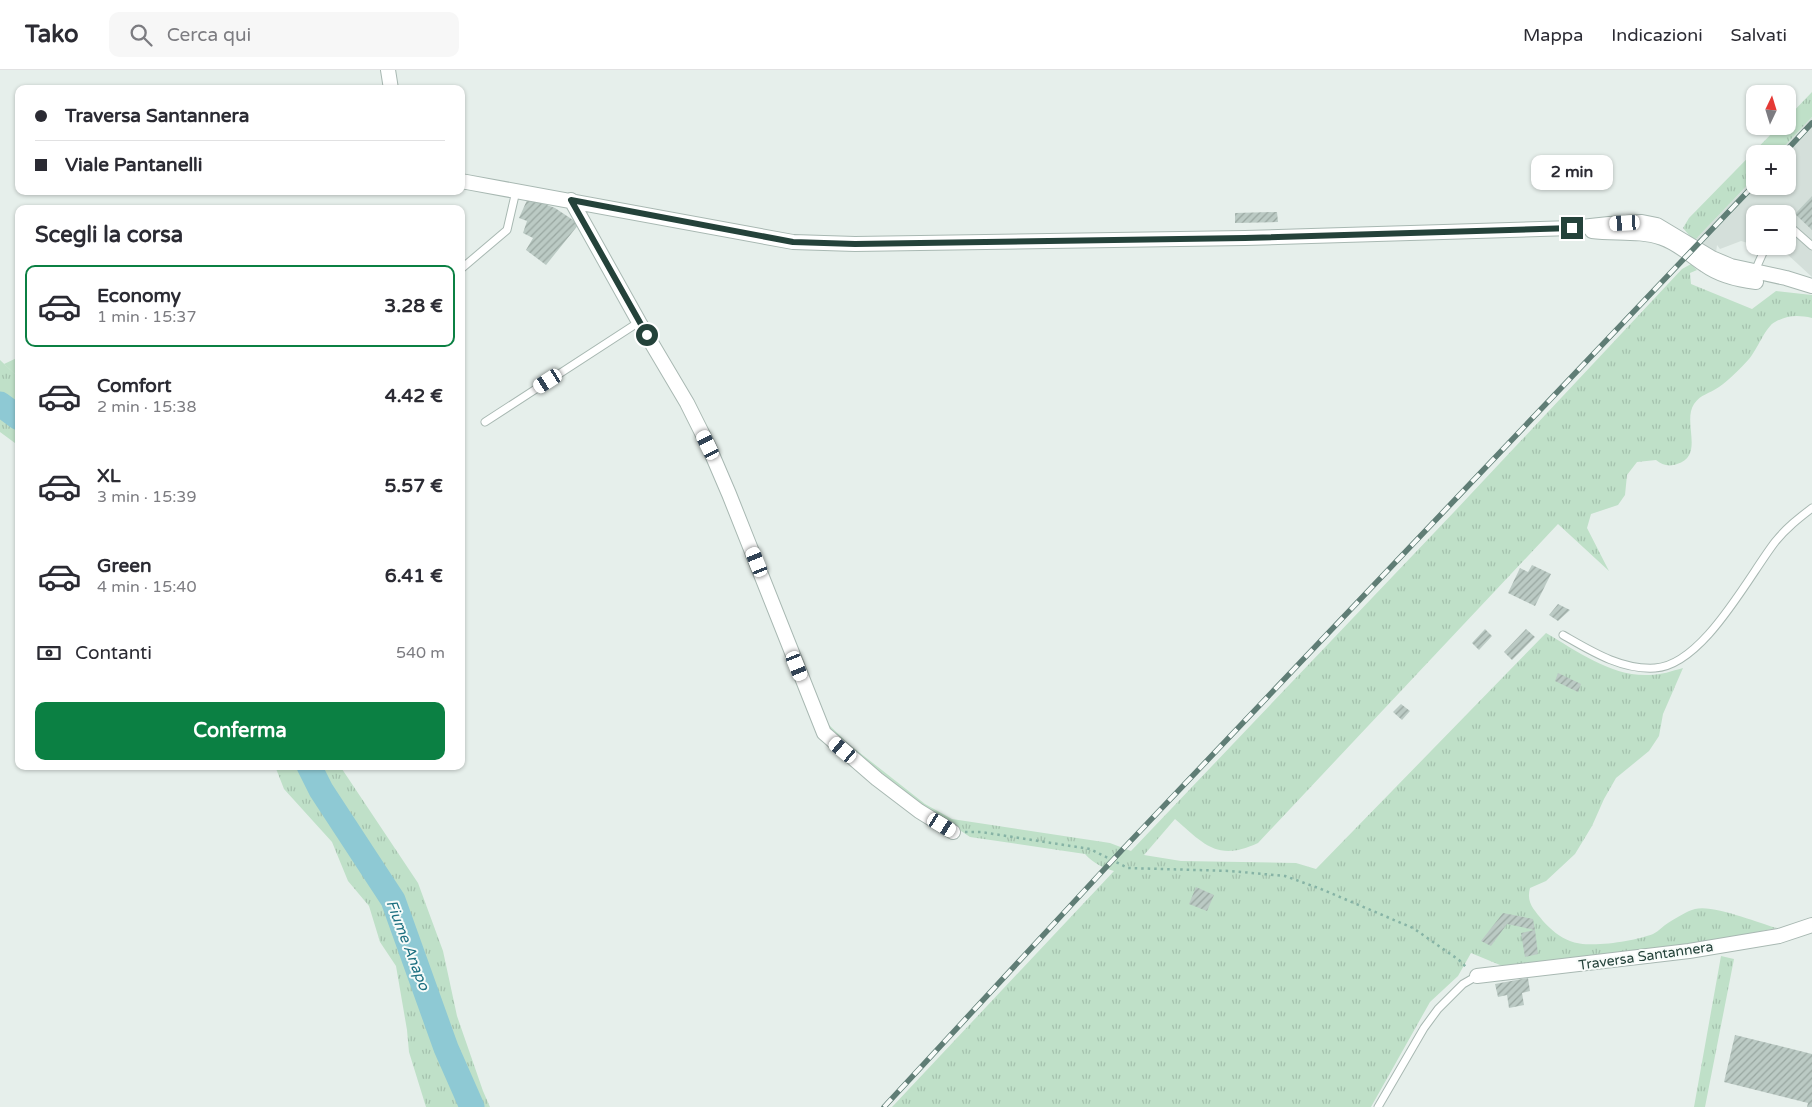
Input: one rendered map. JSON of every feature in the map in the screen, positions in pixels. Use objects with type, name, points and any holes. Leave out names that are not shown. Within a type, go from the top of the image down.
[{"type":"street","points":[[388,70],[390,85]]},
{"type":"street","points":[[465,182],[793,242],[855,244],[1245,238],[1572,228],[1609,233],[1646,234],[1676,244],[1706,266],[1731,277],[1752,277],[1812,287]]},
{"type":"street","points":[[571,200],[639,322],[688,403],[729,494],[824,733],[877,779],[919,811],[953,832]]},
{"type":"street","name":"Traversa Santannera","points":[[1477,976],[1689,952],[1779,936],[1812,925]]},
{"type":"lane","points":[[465,266],[507,230],[516,190]]},
{"type":"lane","points":[[1796,232],[1812,246]]},
{"type":"lane","points":[[1752,277],[1762,255]]},
{"type":"lane","points":[[485,422],[639,322]]},
{"type":"lane","points":[[1563,635],[1616,662],[1644,668],[1666,667],[1674,664],[1688,654],[1723,616],[1783,532],[1812,508]]},
{"type":"lane","points":[[1378,1107],[1424,1028],[1438,1009],[1462,984],[1477,976]]},
{"type":"path","points":[[953,832],[981,832],[1090,849],[1128,868],[1230,871],[1285,876],[1321,888],[1413,928],[1459,960],[1477,976]]},
{"type":"shaded area","points":[[1812,117],[1812,277],[1788,255],[1796,255],[1796,205],[1746,205],[1746,242],[1741,241],[1720,249],[1717,245],[1716,253],[1694,241],[1746,186],[1746,195],[1796,195],[1796,145],[1786,145]]},
{"type":"green space","points":[[1812,92],[1812,117],[1796,134],[1796,109]]},
{"type":"green space","points":[[1770,135],[1795,135],[1786,145],[1760,145]]},
{"type":"green space","points":[[1746,160],[1746,186],[1694,241],[1683,228],[1689,218]]},
{"type":"green space","points":[[1691,264],[1697,270],[1690,273],[1691,284],[1752,309],[1776,291],[1812,295],[1812,318],[1789,317],[1772,324],[1752,355],[1742,366],[1723,384],[1702,396],[1694,404],[1690,420],[1692,446],[1690,454],[1685,460],[1671,465],[1663,464],[1656,460],[1637,462],[1627,475],[1625,495],[1618,505],[1591,514],[1587,528],[1609,571],[1558,524],[1258,843],[1232,851],[1212,848],[1194,836],[1175,819],[1144,855],[1181,861],[1296,863],[1316,869],[1546,633],[1595,662],[1622,672],[1635,675],[1653,675],[1683,668],[1663,714],[1659,736],[1649,751],[1616,778],[1592,826],[1575,854],[1546,881],[1530,888],[1530,902],[1543,921],[1563,938],[1588,944],[1612,943],[1645,937],[1655,933],[1685,913],[1703,908],[1724,911],[1777,928],[1701,943],[1513,967],[1500,965],[1471,953],[1458,976],[1430,1002],[1371,1107],[892,1107],[1114,871],[1098,865],[1085,854],[970,837],[888,782],[829,731],[815,700],[829,725],[850,745],[925,804],[952,819],[1110,843],[1131,851],[1682,269]]},
{"type":"green space","points":[[15,359],[15,374],[4,364]]},
{"type":"green space","points":[[0,360],[15,374],[15,443],[0,432]]},
{"type":"green space","points":[[277,770],[343,770],[418,883],[443,951],[457,1016],[490,1107],[426,1107],[409,1052],[396,966],[380,942],[369,906],[348,881],[332,842],[284,789]]},
{"type":"green space","points":[[1721,956],[1734,959],[1705,1107],[1694,1107]]},
{"type":"building","points":[[1812,196],[1812,230],[1796,215]]},
{"type":"building","points":[[528,198],[555,208],[579,224],[546,265],[526,250],[533,238],[523,233],[527,221],[519,218]]},
{"type":"building","points":[[1277,212],[1278,222],[1235,223],[1235,213]]},
{"type":"building","points":[[1532,565],[1551,574],[1535,606],[1508,593],[1520,568],[1528,572]]},
{"type":"building","points":[[1558,604],[1570,610],[1558,621],[1549,615]]},
{"type":"building","points":[[1485,629],[1492,636],[1479,650],[1472,643]]},
{"type":"building","points":[[1526,629],[1535,637],[1512,660],[1504,652]]},
{"type":"building","points":[[1558,673],[1581,684],[1578,692],[1555,681]]},
{"type":"building","points":[[1401,704],[1410,711],[1402,720],[1393,712]]},
{"type":"building","points":[[1196,887],[1214,895],[1207,911],[1189,904]]},
{"type":"building","points":[[1503,913],[1533,919],[1535,930],[1507,924],[1491,946],[1481,941]]},
{"type":"building","points":[[1535,930],[1538,954],[1525,957],[1521,933]]},
{"type":"building","points":[[1528,978],[1530,991],[1522,993],[1524,1005],[1509,1008],[1507,995],[1498,997],[1495,984]]},
{"type":"building","points":[[1735,1035],[1812,1054],[1812,1107],[1807,1107],[1808,1103],[1724,1082]]},
{"type":"waterway","name":"Fiume Anapo","points":[[0,404],[15,415]]},
{"type":"waterway","name":"Fiume Anapo","points":[[311,770],[321,790],[393,900],[446,1048],[472,1107]]},
{"type":"railway","points":[[1791,145],[1812,123]]},
{"type":"railway","points":[[884,1107],[1123,849],[1746,193]]},
{"type":"route","points":[[647,335],[571,200],[793,242],[855,244],[1245,238],[1572,228]]}]
